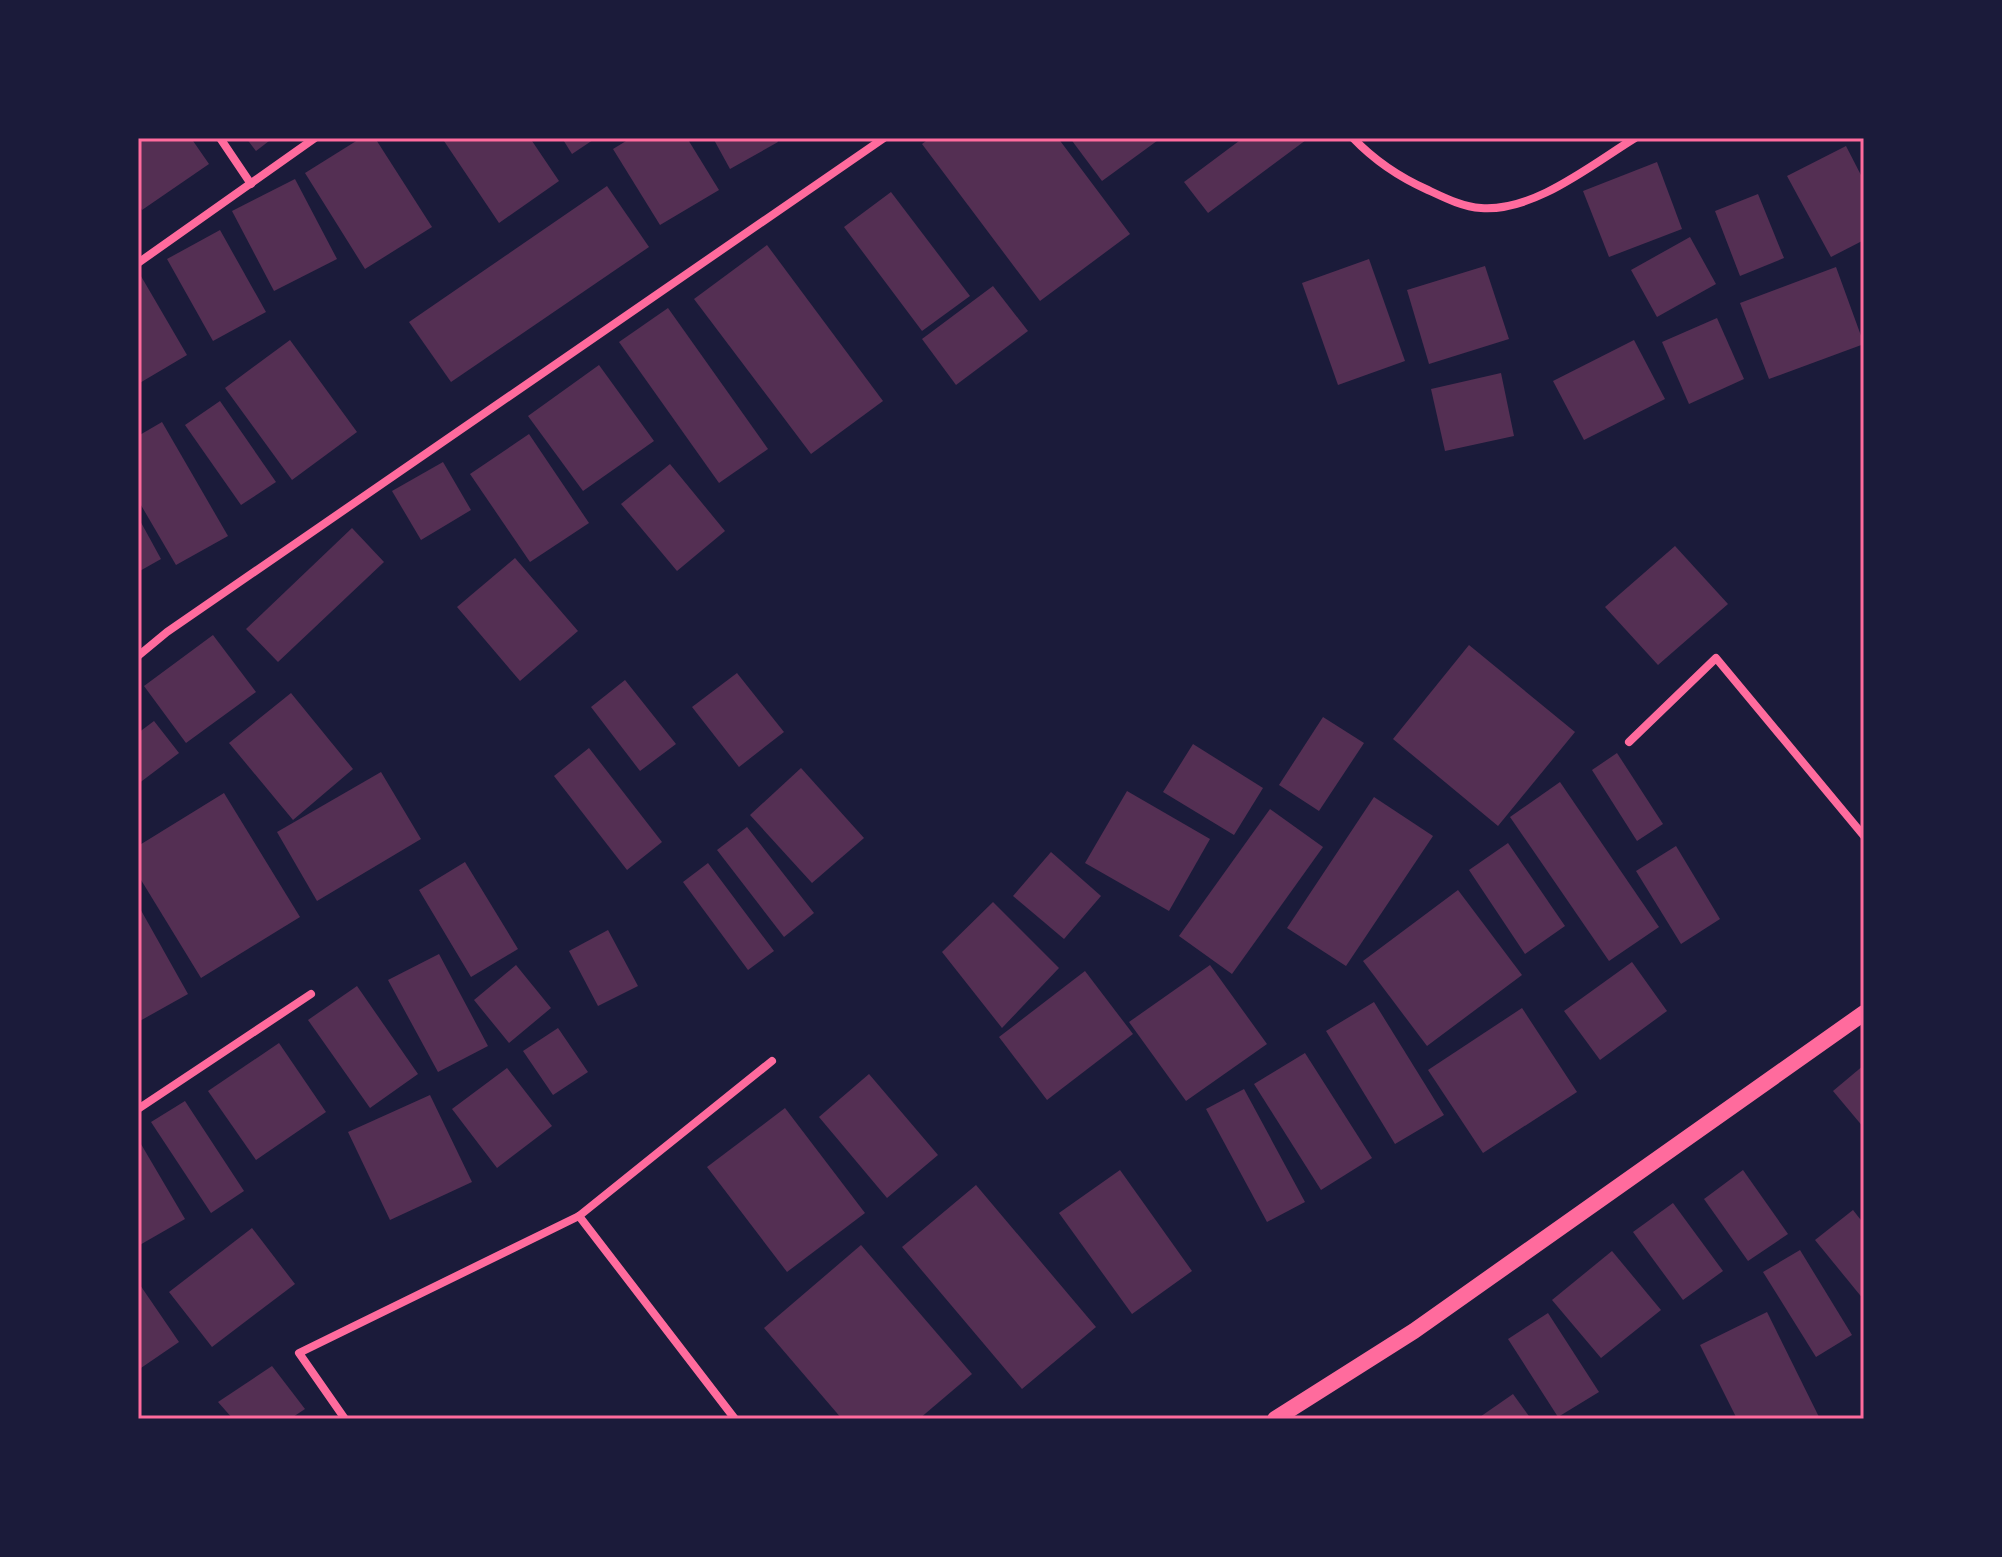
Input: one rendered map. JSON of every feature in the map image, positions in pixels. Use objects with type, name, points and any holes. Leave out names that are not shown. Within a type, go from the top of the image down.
[{"type":"main road","points":[[1275,1419],[1414,1331],[1864,1013]]},
{"type":"street","points":[[220,138],[251,184]]},
{"type":"street","points":[[138,263],[315,138]]},
{"type":"street","points":[[138,656],[167,632],[884,138]]},
{"type":"street","points":[[1354,140],[1386,166],[1451,201],[1478,208],[1504,208],[1533,200],[1635,138]]},
{"type":"street","points":[[1629,742],[1716,658],[1864,836]]},
{"type":"street","points":[[138,1109],[311,994]]},
{"type":"street","points":[[345,1419],[299,1353],[579,1216],[772,1061]]},
{"type":"street","points":[[579,1216],[735,1419]]},
{"type":"building","points":[[138,138],[191,138],[209,164],[142,210],[138,203]]},
{"type":"building","points":[[246,138],[273,138],[256,151]]},
{"type":"building","points":[[361,138],[375,138],[432,227],[365,269],[305,173]]},
{"type":"building","points":[[442,138],[530,138],[559,181],[499,223]]},
{"type":"building","points":[[562,138],[596,138],[572,154]]},
{"type":"building","points":[[631,138],[687,138],[719,190],[660,225],[613,149]]},
{"type":"building","points":[[713,138],[776,138],[778,142],[730,169]]},
{"type":"building","points":[[930,138],[1058,138],[1130,234],[1040,301],[922,144]]},
{"type":"building","points":[[1070,138],[1161,138],[1102,181]]},
{"type":"building","points":[[1243,138],[1306,140],[1208,213],[1184,182]]},
{"type":"building","points":[[1846,146],[1864,181],[1864,240],[1831,257],[1787,176]]},
{"type":"building","points":[[1657,162],[1682,229],[1609,257],[1583,191]]},
{"type":"building","points":[[295,179],[337,259],[274,291],[232,211]]},
{"type":"building","points":[[607,186],[649,247],[451,382],[409,322]]},
{"type":"building","points":[[891,192],[970,296],[922,331],[844,227]]},
{"type":"building","points":[[1758,194],[1784,258],[1740,276],[1715,211]]},
{"type":"building","points":[[220,230],[266,312],[213,341],[167,259]]},
{"type":"building","points":[[1690,237],[1716,284],[1657,317],[1631,270]]},
{"type":"building","points":[[767,245],[883,401],[811,454],[694,299]]},
{"type":"building","points":[[1369,259],[1405,361],[1338,385],[1302,283]]},
{"type":"building","points":[[1485,266],[1509,339],[1429,364],[1407,290]]},
{"type":"building","points":[[1836,267],[1864,344],[1769,379],[1740,303]]},
{"type":"building","points":[[138,271],[187,355],[138,384]]},
{"type":"building","points":[[993,286],[1028,331],[956,385],[922,339]]},
{"type":"building","points":[[668,308],[768,449],[719,483],[619,342]]},
{"type":"building","points":[[1717,318],[1744,379],[1689,404],[1662,342]]},
{"type":"building","points":[[290,340],[357,432],[292,480],[225,388]]},
{"type":"building","points":[[1634,340],[1665,399],[1584,440],[1553,381]]},
{"type":"building","points":[[599,365],[654,441],[583,491],[528,416]]},
{"type":"building","points":[[1501,373],[1514,436],[1445,451],[1431,389]]},
{"type":"building","points":[[220,401],[276,482],[241,505],[185,425]]},
{"type":"building","points":[[162,422],[228,536],[176,565],[138,500],[138,436]]},
{"type":"building","points":[[529,434],[589,523],[530,562],[470,474]]},
{"type":"building","points":[[443,462],[471,510],[421,540],[392,491]]},
{"type":"building","points":[[670,464],[725,531],[677,571],[621,504]]},
{"type":"building","points":[[138,517],[161,559],[138,572]]},
{"type":"building","points":[[352,528],[384,562],[278,662],[246,629]]},
{"type":"building","points":[[1675,546],[1728,604],[1658,665],[1605,607]]},
{"type":"building","points":[[515,558],[578,631],[520,681],[457,607]]},
{"type":"building","points":[[213,635],[256,692],[186,743],[144,686]]},
{"type":"building","points":[[1469,645],[1575,732],[1498,826],[1393,739]]},
{"type":"building","points":[[737,673],[784,732],[739,767],[692,707]]},
{"type":"building","points":[[625,680],[676,744],[640,771],[591,707]]},
{"type":"building","points":[[291,693],[353,769],[293,820],[229,743]]},
{"type":"building","points":[[1323,717],[1364,743],[1319,811],[1279,785]]},
{"type":"building","points":[[154,721],[179,753],[138,784],[138,733]]},
{"type":"building","points":[[1193,744],[1263,788],[1234,835],[1163,792]]},
{"type":"building","points":[[589,748],[662,842],[627,870],[554,776]]},
{"type":"building","points":[[1617,753],[1663,824],[1637,841],[1592,770]]},
{"type":"building","points":[[801,768],[864,838],[812,883],[750,815]]},
{"type":"building","points":[[381,772],[421,839],[317,901],[277,832]]},
{"type":"building","points":[[1560,782],[1659,927],[1609,961],[1510,817]]},
{"type":"building","points":[[1127,791],[1210,839],[1169,911],[1085,863]]},
{"type":"building","points":[[224,793],[300,917],[201,978],[138,875],[138,846]]},
{"type":"building","points":[[1374,797],[1433,836],[1346,966],[1287,928]]},
{"type":"building","points":[[1270,809],[1323,847],[1232,974],[1179,936]]},
{"type":"building","points":[[747,827],[814,913],[784,937],[717,850]]},
{"type":"building","points":[[1508,843],[1565,926],[1525,954],[1469,870]]},
{"type":"building","points":[[1676,846],[1720,919],[1681,944],[1636,871]]},
{"type":"building","points":[[1051,852],[1101,896],[1064,939],[1013,896]]},
{"type":"building","points":[[465,862],[518,949],[471,977],[419,890]]},
{"type":"building","points":[[708,863],[774,951],[748,970],[683,882]]},
{"type":"building","points":[[1458,890],[1522,975],[1427,1046],[1363,961]]},
{"type":"building","points":[[993,902],[1059,968],[1002,1028],[942,952]]},
{"type":"building","points":[[138,905],[188,994],[138,1022]]},
{"type":"building","points":[[608,930],[638,986],[598,1006],[569,951]]},
{"type":"building","points":[[439,954],[488,1046],[438,1072],[388,980]]},
{"type":"building","points":[[1632,962],[1667,1011],[1600,1060],[1564,1011]]},
{"type":"building","points":[[516,965],[551,1008],[509,1043],[474,1000]]},
{"type":"building","points":[[1210,965],[1267,1044],[1186,1101],[1129,1022]]},
{"type":"building","points":[[1085,971],[1133,1034],[1047,1100],[999,1037]]},
{"type":"building","points":[[357,986],[418,1074],[370,1108],[308,1020]]},
{"type":"building","points":[[1374,1002],[1444,1115],[1395,1144],[1326,1031]]},
{"type":"building","points":[[1522,1008],[1577,1092],[1483,1153],[1428,1070]]},
{"type":"building","points":[[558,1028],[588,1072],[553,1095],[523,1051]]},
{"type":"building","points":[[279,1043],[326,1112],[256,1160],[208,1091]]},
{"type":"building","points":[[1305,1053],[1372,1158],[1321,1190],[1254,1084]]},
{"type":"building","points":[[1864,1065],[1864,1128],[1833,1091]]},
{"type":"building","points":[[507,1068],[552,1126],[497,1168],[452,1109]]},
{"type":"building","points":[[869,1074],[938,1155],[887,1198],[819,1117]]},
{"type":"building","points":[[1244,1089],[1305,1202],[1267,1222],[1206,1109]]},
{"type":"building","points":[[430,1095],[472,1182],[390,1220],[348,1132]]},
{"type":"building","points":[[185,1101],[244,1191],[211,1213],[151,1122]]},
{"type":"building","points":[[785,1108],[865,1213],[787,1272],[707,1167]]},
{"type":"building","points":[[138,1139],[185,1219],[138,1246]]},
{"type":"building","points":[[1120,1170],[1192,1271],[1132,1314],[1059,1213]]},
{"type":"building","points":[[1743,1170],[1788,1234],[1748,1261],[1704,1199]]},
{"type":"building","points":[[976,1185],[1096,1327],[1022,1389],[902,1247]]},
{"type":"building","points":[[1673,1203],[1723,1271],[1683,1300],[1633,1232]]},
{"type":"building","points":[[1853,1210],[1864,1224],[1864,1300],[1815,1240]]},
{"type":"building","points":[[252,1228],[295,1284],[212,1347],[169,1292]]},
{"type":"building","points":[[861,1245],[972,1374],[919,1419],[842,1419],[764,1328]]},
{"type":"building","points":[[1800,1250],[1852,1335],[1816,1357],[1763,1272]]},
{"type":"building","points":[[1612,1251],[1661,1310],[1601,1358],[1552,1300]]},
{"type":"building","points":[[138,1282],[179,1342],[138,1370]]},
{"type":"building","points":[[1767,1312],[1820,1419],[1737,1419],[1700,1345]]},
{"type":"building","points":[[1548,1313],[1599,1392],[1558,1417],[1508,1339]]},
{"type":"building","points":[[272,1366],[305,1409],[290,1419],[233,1419],[218,1402]]},
{"type":"building","points":[[1513,1394],[1531,1419],[1477,1419]]}]
